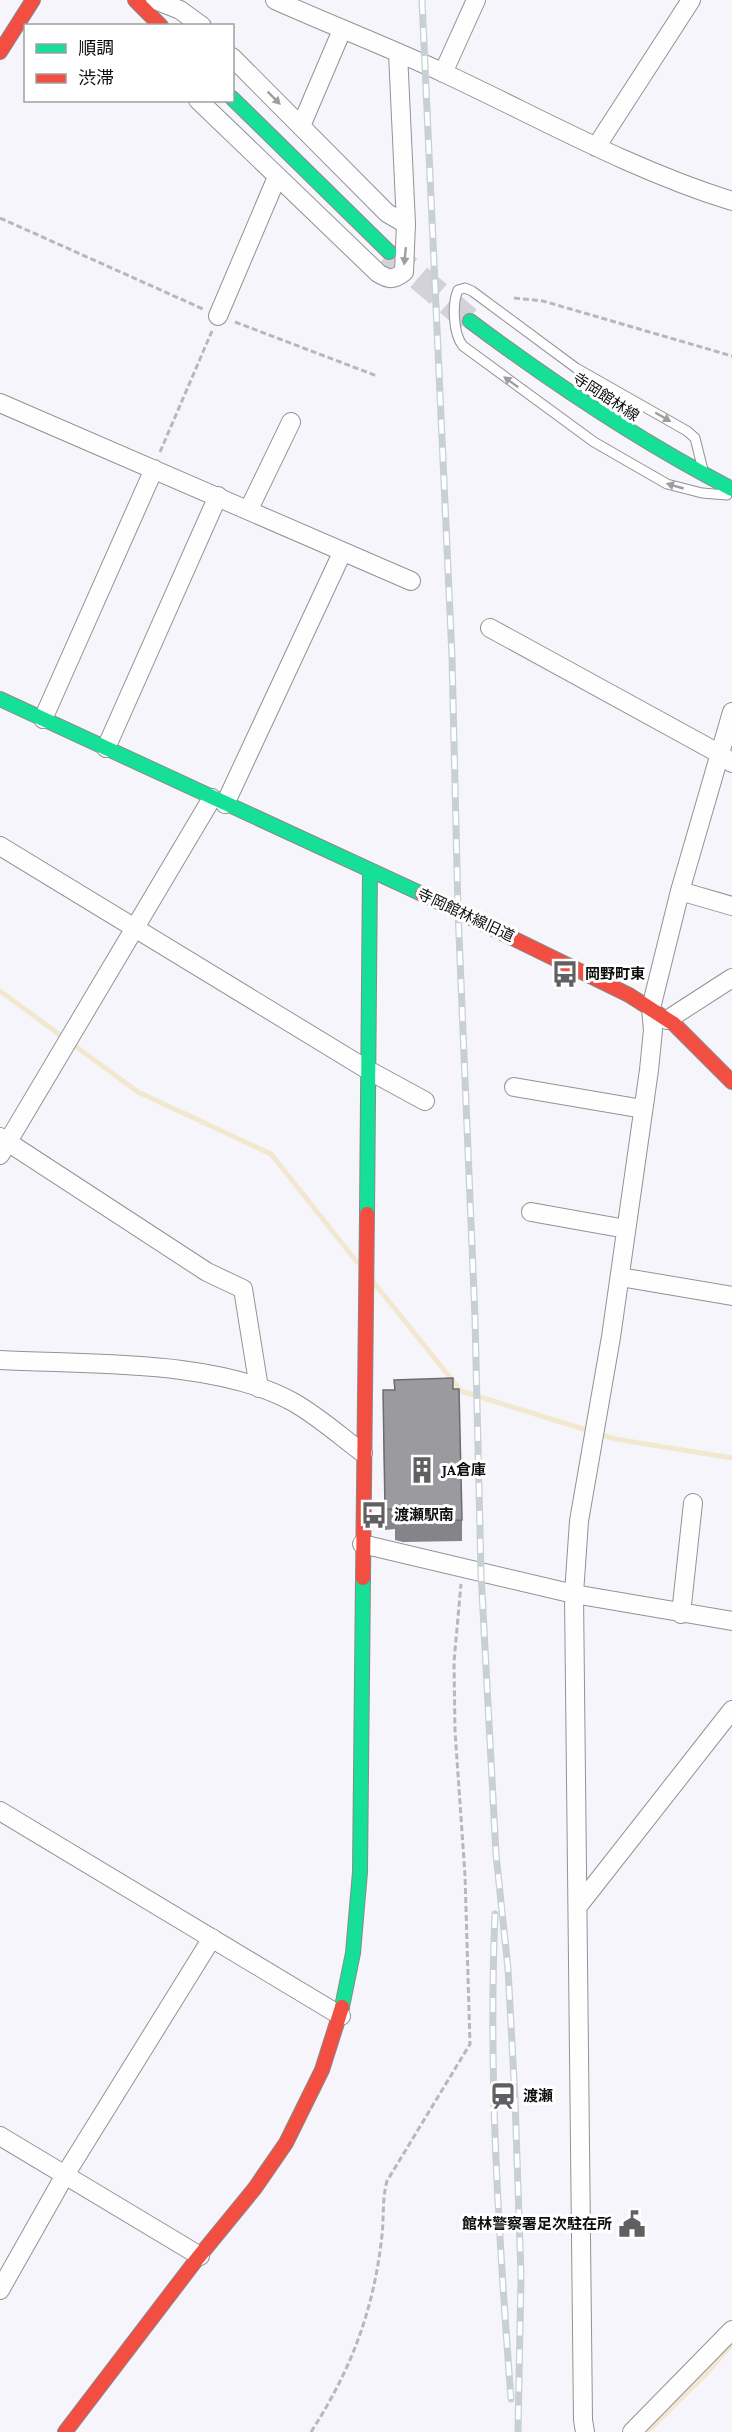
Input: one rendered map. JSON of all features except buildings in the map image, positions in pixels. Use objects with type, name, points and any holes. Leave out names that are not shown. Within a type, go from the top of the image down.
[{"type":"street","points":[[0,52],[33,0]]},
{"type":"street","points":[[135,0],[159,24]]},
{"type":"street","points":[[155,0],[180,10],[199,24]]},
{"type":"street","points":[[275,0],[444,73],[596,147],[700,191],[732,201]]},
{"type":"street","points":[[444,73],[476,0]]},
{"type":"street","points":[[596,147],[691,0]]},
{"type":"street","points":[[301,126],[342,30]]},
{"type":"street","points":[[200,102],[378,273],[388,279],[397,278],[404,272],[406,224],[398,53]]},
{"type":"street","points":[[234,59],[387,213],[406,224]]},
{"type":"street","points":[[234,100],[389,252]]},
{"type":"street","points":[[218,316],[278,177]]},
{"type":"street","name":"寺岡館林線","points":[[470,321],[585,404],[636,437],[732,489]]},
{"type":"street","points":[[0,403],[411,581]]},
{"type":"street","points":[[249,509],[291,422]]},
{"type":"street","points":[[43,719],[153,469]]},
{"type":"street","points":[[106,748],[218,496]]},
{"type":"street","points":[[259,1388],[243,1289],[207,1272],[3,1145],[135,927],[218,801],[342,553]]},
{"type":"street","points":[[490,628],[726,758]]},
{"type":"street","name":"寺岡館林線旧道","points":[[0,699],[549,954],[651,1008],[696,1044],[732,1082]]},
{"type":"street","points":[[585,2432],[574,1594],[579,1521],[620,1277],[653,1030],[651,1008],[680,891],[726,758],[732,712]]},
{"type":"street","points":[[0,846],[368,1070],[425,1101]]},
{"type":"street","points":[[65,2432],[263,2177],[293,2131],[318,2082],[341,2016],[351,1975],[359,1924],[370,870]]},
{"type":"street","points":[[680,891],[732,906]]},
{"type":"street","points":[[668,1020],[732,978]]},
{"type":"street","points":[[514,1087],[643,1109]]},
{"type":"street","points":[[531,1212],[626,1229]]},
{"type":"street","points":[[620,1277],[732,1296]]},
{"type":"street","points":[[0,1360],[200,1371],[259,1388],[291,1401],[313,1414],[363,1454]]},
{"type":"street","points":[[681,1614],[693,1503]]},
{"type":"street","points":[[362,1544],[574,1594],[732,1621]]},
{"type":"street","points":[[579,1905],[732,1712]]},
{"type":"street","points":[[0,1811],[341,2016]]},
{"type":"street","points":[[0,2290],[65,2175],[212,1938]]},
{"type":"street","points":[[0,2136],[200,2256]]},
{"type":"street","points":[[632,2432],[732,2330]]},
{"type":"lane","points":[[704,475],[697,443],[687,431],[576,368],[472,291],[465,288],[458,290],[455,297],[457,339],[463,346],[594,442],[666,484],[702,493],[732,494]]},
{"type":"path","points":[[0,218],[218,316],[377,376]]},
{"type":"path","points":[[514,298],[543,301],[732,356]]},
{"type":"path","points":[[153,469],[218,316]]},
{"type":"path","points":[[311,2432],[337,2391],[361,2336],[382,2235],[387,2181],[470,2044],[465,1875],[455,1731],[454,1662],[462,1567]]},
{"type":"waterway","points":[[0,991],[138,1092],[271,1154],[357,1262]]},
{"type":"waterway","points":[[374,1283],[461,1391],[615,1439],[732,1458]]},
{"type":"waterway","points":[[647,2432],[705,2375],[732,2344]]},
{"type":"tunnel","points":[[389,252],[470,321]]},
{"type":"railway","points":[[422,0],[452,657],[458,911],[475,1318],[481,1573],[496,1854],[508,1969],[515,2099],[521,2275],[518,2432]]},
{"type":"railway","points":[[495,1914],[494,2096],[499,2218],[511,2399]]},
{"type":"traffic: fast","points":[[234,100],[389,252]]},
{"type":"traffic: fast","points":[[470,321],[598,411],[697,471],[732,489]]},
{"type":"traffic: fast","points":[[0,699],[422,894]]},
{"type":"traffic: fast","points":[[367,1214],[370,870]]},
{"type":"traffic: fast","points":[[342,2007],[353,1953],[360,1872],[363,1578]]},
{"type":"traffic: jam","points":[[0,52],[33,0]]},
{"type":"traffic: jam","points":[[135,0],[159,24]]},
{"type":"traffic: jam","points":[[422,894],[629,995],[674,1024],[732,1082]]},
{"type":"traffic: jam","points":[[363,1578],[367,1214]]},
{"type":"traffic: jam","points":[[65,2432],[197,2259],[255,2188],[286,2143],[322,2070],[342,2007]]},
{"type":"place","name":"岡野町東","points":[[565,974]]},
{"type":"place","name":"JA倉庫","points":[[422,1470]]},
{"type":"place","name":"渡瀬駅南","points":[[374,1515]]},
{"type":"place","name":"渡瀬","points":[[503,2096]]},
{"type":"place","name":"館林警察署足次駐在所","points":[[632,2224]]}]
